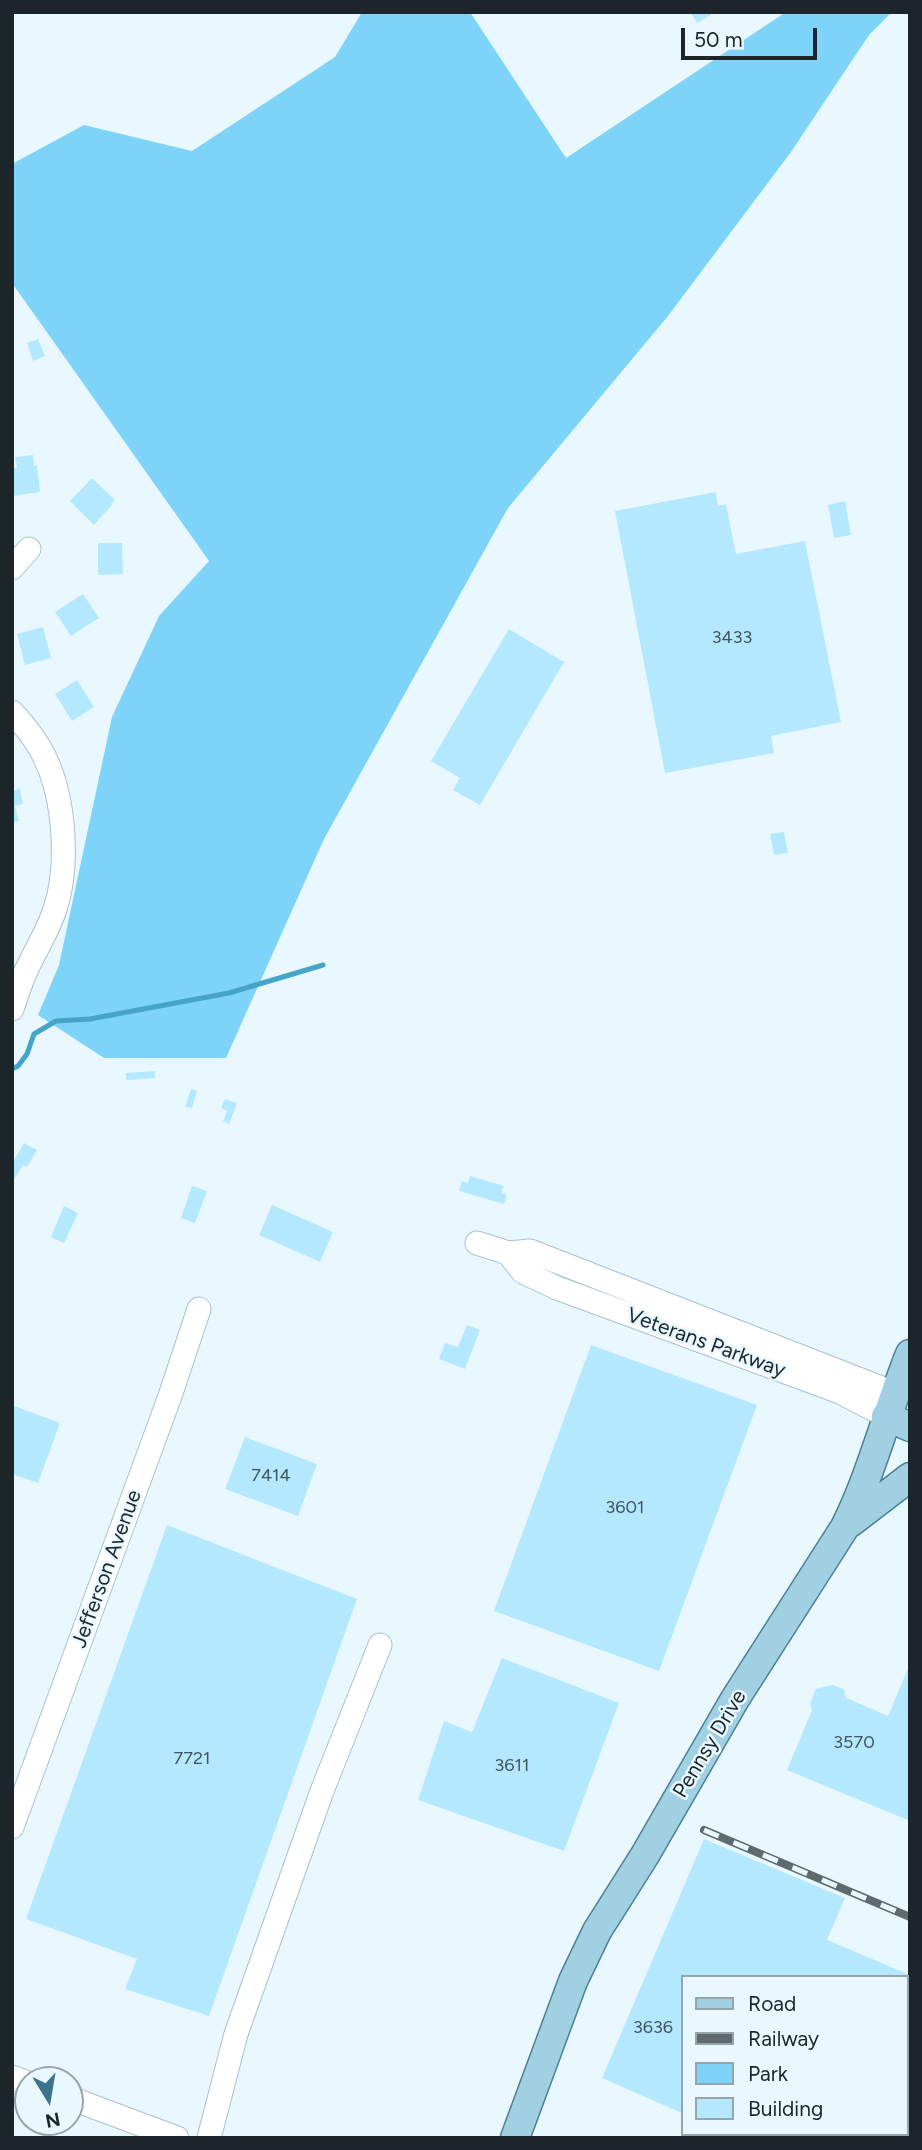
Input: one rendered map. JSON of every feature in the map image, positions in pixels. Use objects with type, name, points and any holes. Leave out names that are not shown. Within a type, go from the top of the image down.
[{"type":"main road","name":"Pennsy Drive","points":[[515,2138],[564,2003],[593,1939],[736,1699],[845,1527],[900,1408],[910,1354]]},
{"type":"main road","points":[[845,1527],[910,1478]]},
{"type":"street","points":[[12,568],[29,549]]},
{"type":"street","points":[[12,712],[39,746],[49,766],[56,789],[62,834],[62,878],[58,900],[50,924],[18,971],[12,1009]]},
{"type":"street","name":"Veterans Parkway","points":[[477,1243],[508,1253],[523,1272],[557,1288],[840,1392],[900,1408]]},
{"type":"street","name":"Jefferson Avenue","points":[[12,1827],[170,1396],[199,1309]]},
{"type":"street","points":[[209,2138],[236,2034],[322,1791],[380,1644]]},
{"type":"street","points":[[84,2103],[177,2138]]},
{"type":"green space","points":[[362,12],[470,12],[566,158],[786,12],[892,12],[869,35],[791,152],[668,316],[508,508],[324,839],[226,1058],[104,1058],[38,1015],[59,965],[112,717],[159,616],[209,561],[12,283],[12,164],[84,125],[192,151],[335,57]]},
{"type":"building","points":[[690,12],[710,12],[711,15],[697,23]]},
{"type":"building","points":[[38,339],[45,356],[33,361],[27,343]]},
{"type":"building","points":[[33,455],[40,492],[12,496],[12,469],[17,468],[15,457]]},
{"type":"building","points":[[92,478],[115,500],[94,525],[70,501]]},
{"type":"building","points":[[716,492],[718,506],[726,504],[736,554],[805,541],[841,722],[771,736],[774,753],[665,773],[615,511]]},
{"type":"building","points":[[845,501],[851,535],[834,538],[828,505]]},
{"type":"building","points":[[98,543],[122,543],[123,574],[98,575]]},
{"type":"building","points":[[83,594],[99,618],[71,636],[55,612]]},
{"type":"building","points":[[43,627],[51,658],[25,665],[17,634]]},
{"type":"building","points":[[509,629],[564,662],[480,805],[453,790],[460,778],[431,761]]},
{"type":"building","points":[[77,680],[94,707],[72,721],[55,694]]},
{"type":"building","points":[[20,789],[23,804],[15,806],[19,821],[12,822],[12,791]]},
{"type":"building","points":[[784,832],[788,853],[774,855],[770,834]]},
{"type":"building","points":[[155,1071],[155,1078],[126,1080],[126,1073]]},
{"type":"building","points":[[191,1089],[197,1091],[192,1108],[185,1107]]},
{"type":"building","points":[[225,1099],[237,1103],[229,1124],[223,1121],[227,1111],[221,1108]]},
{"type":"building","points":[[24,1143],[37,1150],[27,1167],[23,1165],[12,1183],[12,1164]]},
{"type":"building","points":[[470,1176],[504,1186],[501,1193],[507,1195],[504,1204],[459,1191],[462,1181],[468,1183]]},
{"type":"building","points":[[192,1186],[207,1191],[195,1223],[181,1218]]},
{"type":"building","points":[[272,1205],[333,1232],[320,1262],[259,1235]]},
{"type":"building","points":[[64,1206],[78,1213],[64,1243],[51,1237]]},
{"type":"building","points":[[467,1325],[480,1330],[465,1369],[439,1359],[445,1343],[458,1347]]},
{"type":"building","points":[[591,1345],[757,1405],[659,1671],[494,1611]]},
{"type":"building","points":[[12,1405],[60,1423],[38,1483],[12,1474]]},
{"type":"building","points":[[245,1437],[317,1464],[298,1516],[225,1489]]},
{"type":"building","points":[[167,1525],[357,1599],[209,2016],[125,1989],[137,1959],[26,1919]]},
{"type":"building","points":[[502,1658],[619,1703],[564,1851],[418,1800],[444,1721],[472,1732]]},
{"type":"building","points":[[910,1664],[910,1821],[787,1770],[812,1710],[810,1703],[816,1689],[832,1685],[844,1689],[846,1698],[888,1716]]},
{"type":"building","points":[[704,1839],[845,1898],[827,1940],[910,1975],[910,2138],[738,2136],[908,2136],[908,1975],[680,1975],[680,2112],[602,2078]]},
{"type":"waterway","points":[[12,1069],[18,1066],[27,1054],[34,1034],[56,1021],[90,1019],[229,993],[323,965]]},
{"type":"railway","points":[[704,1830],[910,1917]]}]
